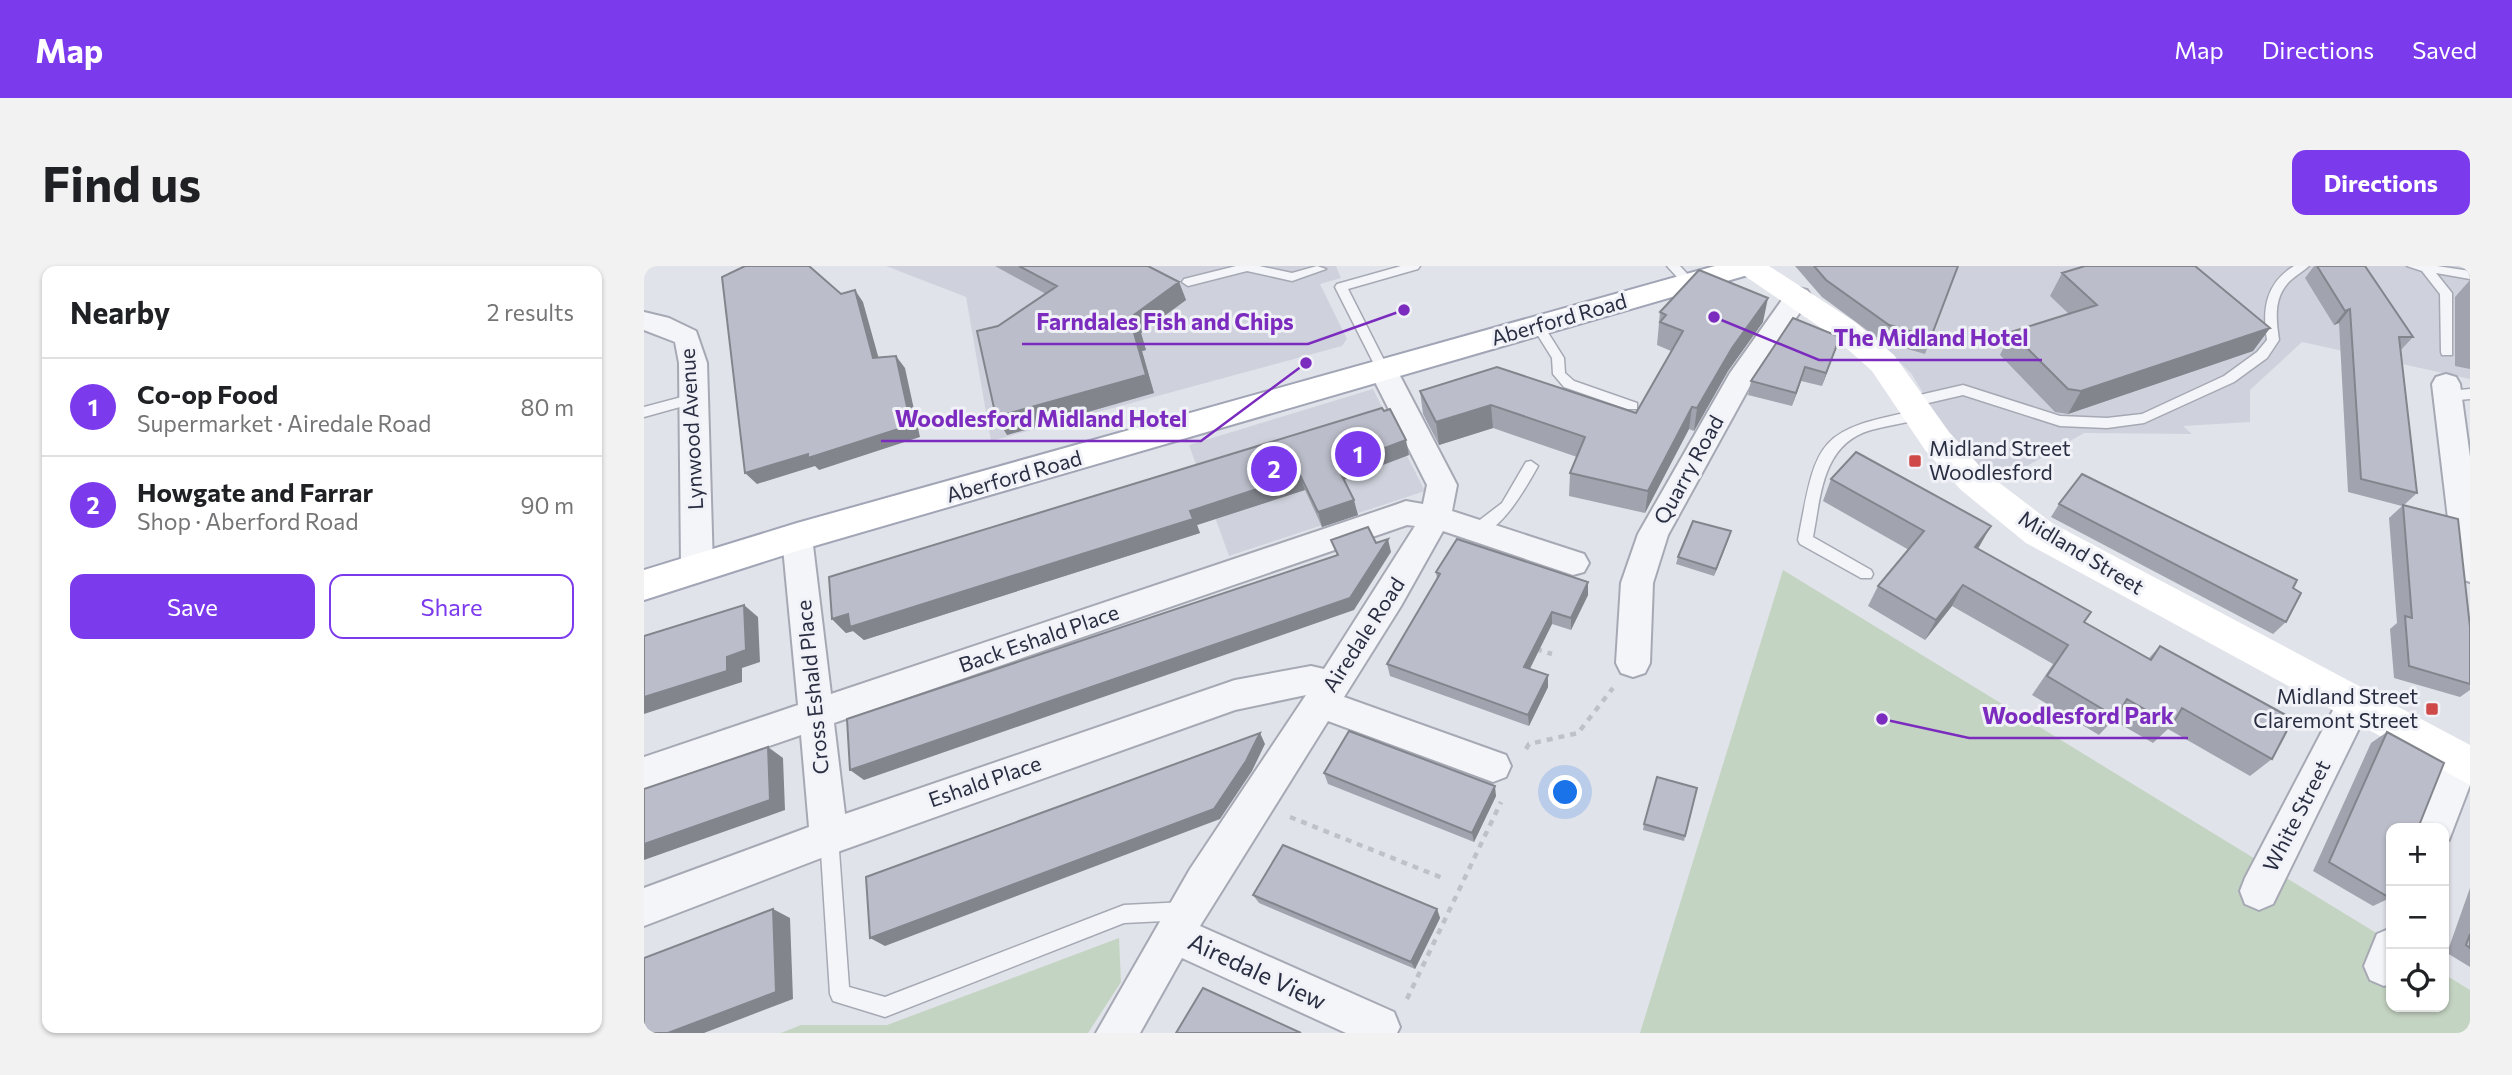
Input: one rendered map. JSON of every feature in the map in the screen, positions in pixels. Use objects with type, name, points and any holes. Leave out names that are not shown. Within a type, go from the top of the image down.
[{"type":"main road","name":"Aberford Road","points":[[644,585],[797,537],[1538,326],[1681,274],[1749,266]]},
{"type":"main road","name":"Midland Street","points":[[1749,266],[1844,329],[1883,363],[1937,441],[1973,481],[2039,533],[2466,764]]},
{"type":"street","name":"Quarry Road","points":[[1633,663],[1637,583],[1653,534],[1740,380],[1798,296]]},
{"type":"street","name":"Lynwood Avenue","points":[[644,321],[660,324],[687,337],[693,363],[697,567]]},
{"type":"street","name":"Airedale Road","points":[[1117,1033],[1181,922],[1325,694],[1390,597],[1436,516],[1442,485],[1383,370]]},
{"type":"street","points":[[2455,391],[2470,569]]},
{"type":"street","name":"Back Eshald Place","points":[[644,773],[1406,513],[1436,516],[1573,563]]},
{"type":"street","name":"Cross Eshald Place","points":[[797,537],[829,837]]},
{"type":"street","name":"Eshald Place","points":[[644,907],[829,837],[1235,695],[1311,680],[1325,694],[1507,772]]},
{"type":"street","name":"White Street","points":[[2267,875],[2354,704]]},
{"type":"street","points":[[2438,823],[2466,764]]},
{"type":"street","name":"Airedale View","points":[[1181,922],[1391,1018]]},
{"type":"lane","points":[[1188,282],[1247,267],[1292,277],[1320,267],[1341,287],[1414,266]]},
{"type":"lane","points":[[1866,574],[1805,540],[1824,458],[1832,445],[1846,435],[1963,390],[2060,421],[2107,423],[2144,418],[2229,379],[2262,355],[2273,340],[2269,317],[2273,294],[2284,276],[2303,266]]},
{"type":"lane","points":[[2413,266],[2470,275]]},
{"type":"lane","points":[[2427,270],[2446,293],[2447,352]]},
{"type":"lane","name":"Airedale Road","points":[[1341,287],[1383,370]]},
{"type":"lane","points":[[1538,326],[1558,358],[1559,374],[1569,384],[1632,406]]},
{"type":"lane","points":[[644,412],[693,399]]},
{"type":"lane","points":[[1477,530],[1507,507],[1531,466]]},
{"type":"lane","points":[[829,837],[840,994],[886,1007],[1124,914],[1181,922]]},
{"type":"path","points":[[1527,645],[1552,654]]},
{"type":"path","points":[[1391,1018],[1507,772],[1528,744],[1578,733],[1633,663]]},
{"type":"path","points":[[1255,803],[1445,879]]},
{"type":"shaded area","points":[[886,266],[1336,266],[1341,278],[1320,284],[1347,339],[1342,346],[991,441],[966,297]]},
{"type":"shaded area","points":[[1810,266],[2470,266],[2470,379],[2302,342],[2250,390],[2250,422],[2183,426],[2192,434],[2084,433],[1996,484],[1975,466],[1938,418],[1911,373],[1847,313],[1822,297],[1805,278],[1817,274]]},
{"type":"shaded area","points":[[1373,389],[1425,491],[1229,556],[1189,445]]},
{"type":"green space","points":[[1783,570],[2386,939],[2386,1012],[2449,1012],[2449,977],[2470,990],[2470,1033],[1640,1033]]},
{"type":"green space","points":[[1119,938],[1121,982],[1088,1033],[781,1033],[801,1025],[887,1025]]},
{"type":"building","points":[[745,266],[809,266],[841,294],[855,290],[873,358],[896,356],[911,425],[808,458],[808,454],[745,473],[722,277]]},
{"type":"building","points":[[1019,266],[1148,266],[1179,282],[1134,315],[1138,332],[1134,333],[1146,375],[996,417],[977,331],[998,326],[1057,286]]},
{"type":"building","points":[[1814,266],[1958,266],[1931,337],[1889,325],[1826,280]]},
{"type":"building","points":[[2085,266],[2195,266],[2270,328],[2081,391],[2068,389],[2011,332],[2097,305],[2062,273]]},
{"type":"building","points":[[2317,266],[2365,266],[2413,337],[2399,337],[2417,493],[2361,479],[2350,309],[2345,311]]},
{"type":"building","points":[[1699,270],[1768,298],[1732,348],[1697,408],[1692,407],[1648,491],[1570,473],[1585,437],[1491,405],[1436,422],[1420,391],[1497,367],[1636,413],[1683,331],[1660,322],[1666,315],[1660,312]]},
{"type":"building","points":[[1793,318],[1840,337],[1826,373],[1805,367],[1796,393],[1751,381]]},
{"type":"building","points":[[1382,408],[1384,411],[1390,409],[1406,440],[1337,466],[1354,500],[1318,512],[1300,475],[1190,511],[1193,519],[850,627],[848,614],[832,619],[829,577]]},
{"type":"building","points":[[1856,452],[1991,526],[1975,547],[2091,612],[2084,622],[2151,660],[2160,646],[2293,719],[2272,759],[2182,708],[2172,725],[2127,699],[2116,717],[2047,676],[2068,645],[1963,585],[1936,620],[1878,586],[1924,531],[1831,479]]},
{"type":"building","points":[[2082,474],[2297,580],[2293,588],[2301,593],[2286,622],[2059,504]]},
{"type":"building","points":[[2403,505],[2458,519],[2470,627],[2470,684],[2409,666],[2405,616],[2412,618]]},
{"type":"building","points":[[1693,521],[1731,531],[1716,569],[1678,557]]},
{"type":"building","points":[[1368,527],[1376,543],[1388,539],[1350,598],[850,770],[847,719],[1338,555],[1331,540]]},
{"type":"building","points":[[1457,539],[1588,582],[1571,618],[1552,612],[1524,667],[1548,675],[1528,715],[1387,664],[1440,574],[1436,572]]},
{"type":"building","points":[[744,605],[746,650],[727,657],[727,671],[644,697],[644,636]]},
{"type":"building","points":[[1349,731],[1495,786],[1472,833],[1324,773]]},
{"type":"building","points":[[2387,732],[2444,763],[2420,823],[2386,823],[2386,896],[2329,862]]},
{"type":"building","points":[[1260,733],[1246,761],[1214,809],[870,938],[866,877]]},
{"type":"building","points":[[768,747],[770,800],[644,844],[644,789]]},
{"type":"building","points":[[1657,777],[1697,788],[1685,836],[1644,824]]},
{"type":"building","points":[[1283,845],[1437,909],[1411,962],[1253,895]]},
{"type":"building","points":[[773,909],[776,992],[668,1033],[644,1033],[644,958]]},
{"type":"building","points":[[1203,988],[1301,1033],[1176,1033]]},
{"type":"place","name":"Farndales Fish and Chips","points":[[1404,310]]},
{"type":"place","name":"The Midland Hotel","points":[[1714,317]]},
{"type":"place","name":"Woodlesford Midland Hotel","points":[[1306,363]]},
{"type":"place","name":"Co-op Food","points":[[1358,454]]},
{"type":"place","name":"Midland Street Woodlesford","points":[[1915,461]]},
{"type":"place","name":"Howgate and Farrar","points":[[1274,469]]},
{"type":"place","name":"Midland Street Claremont Street","points":[[2432,709]]},
{"type":"place","name":"Woodlesford Park","points":[[1882,719]]}]
